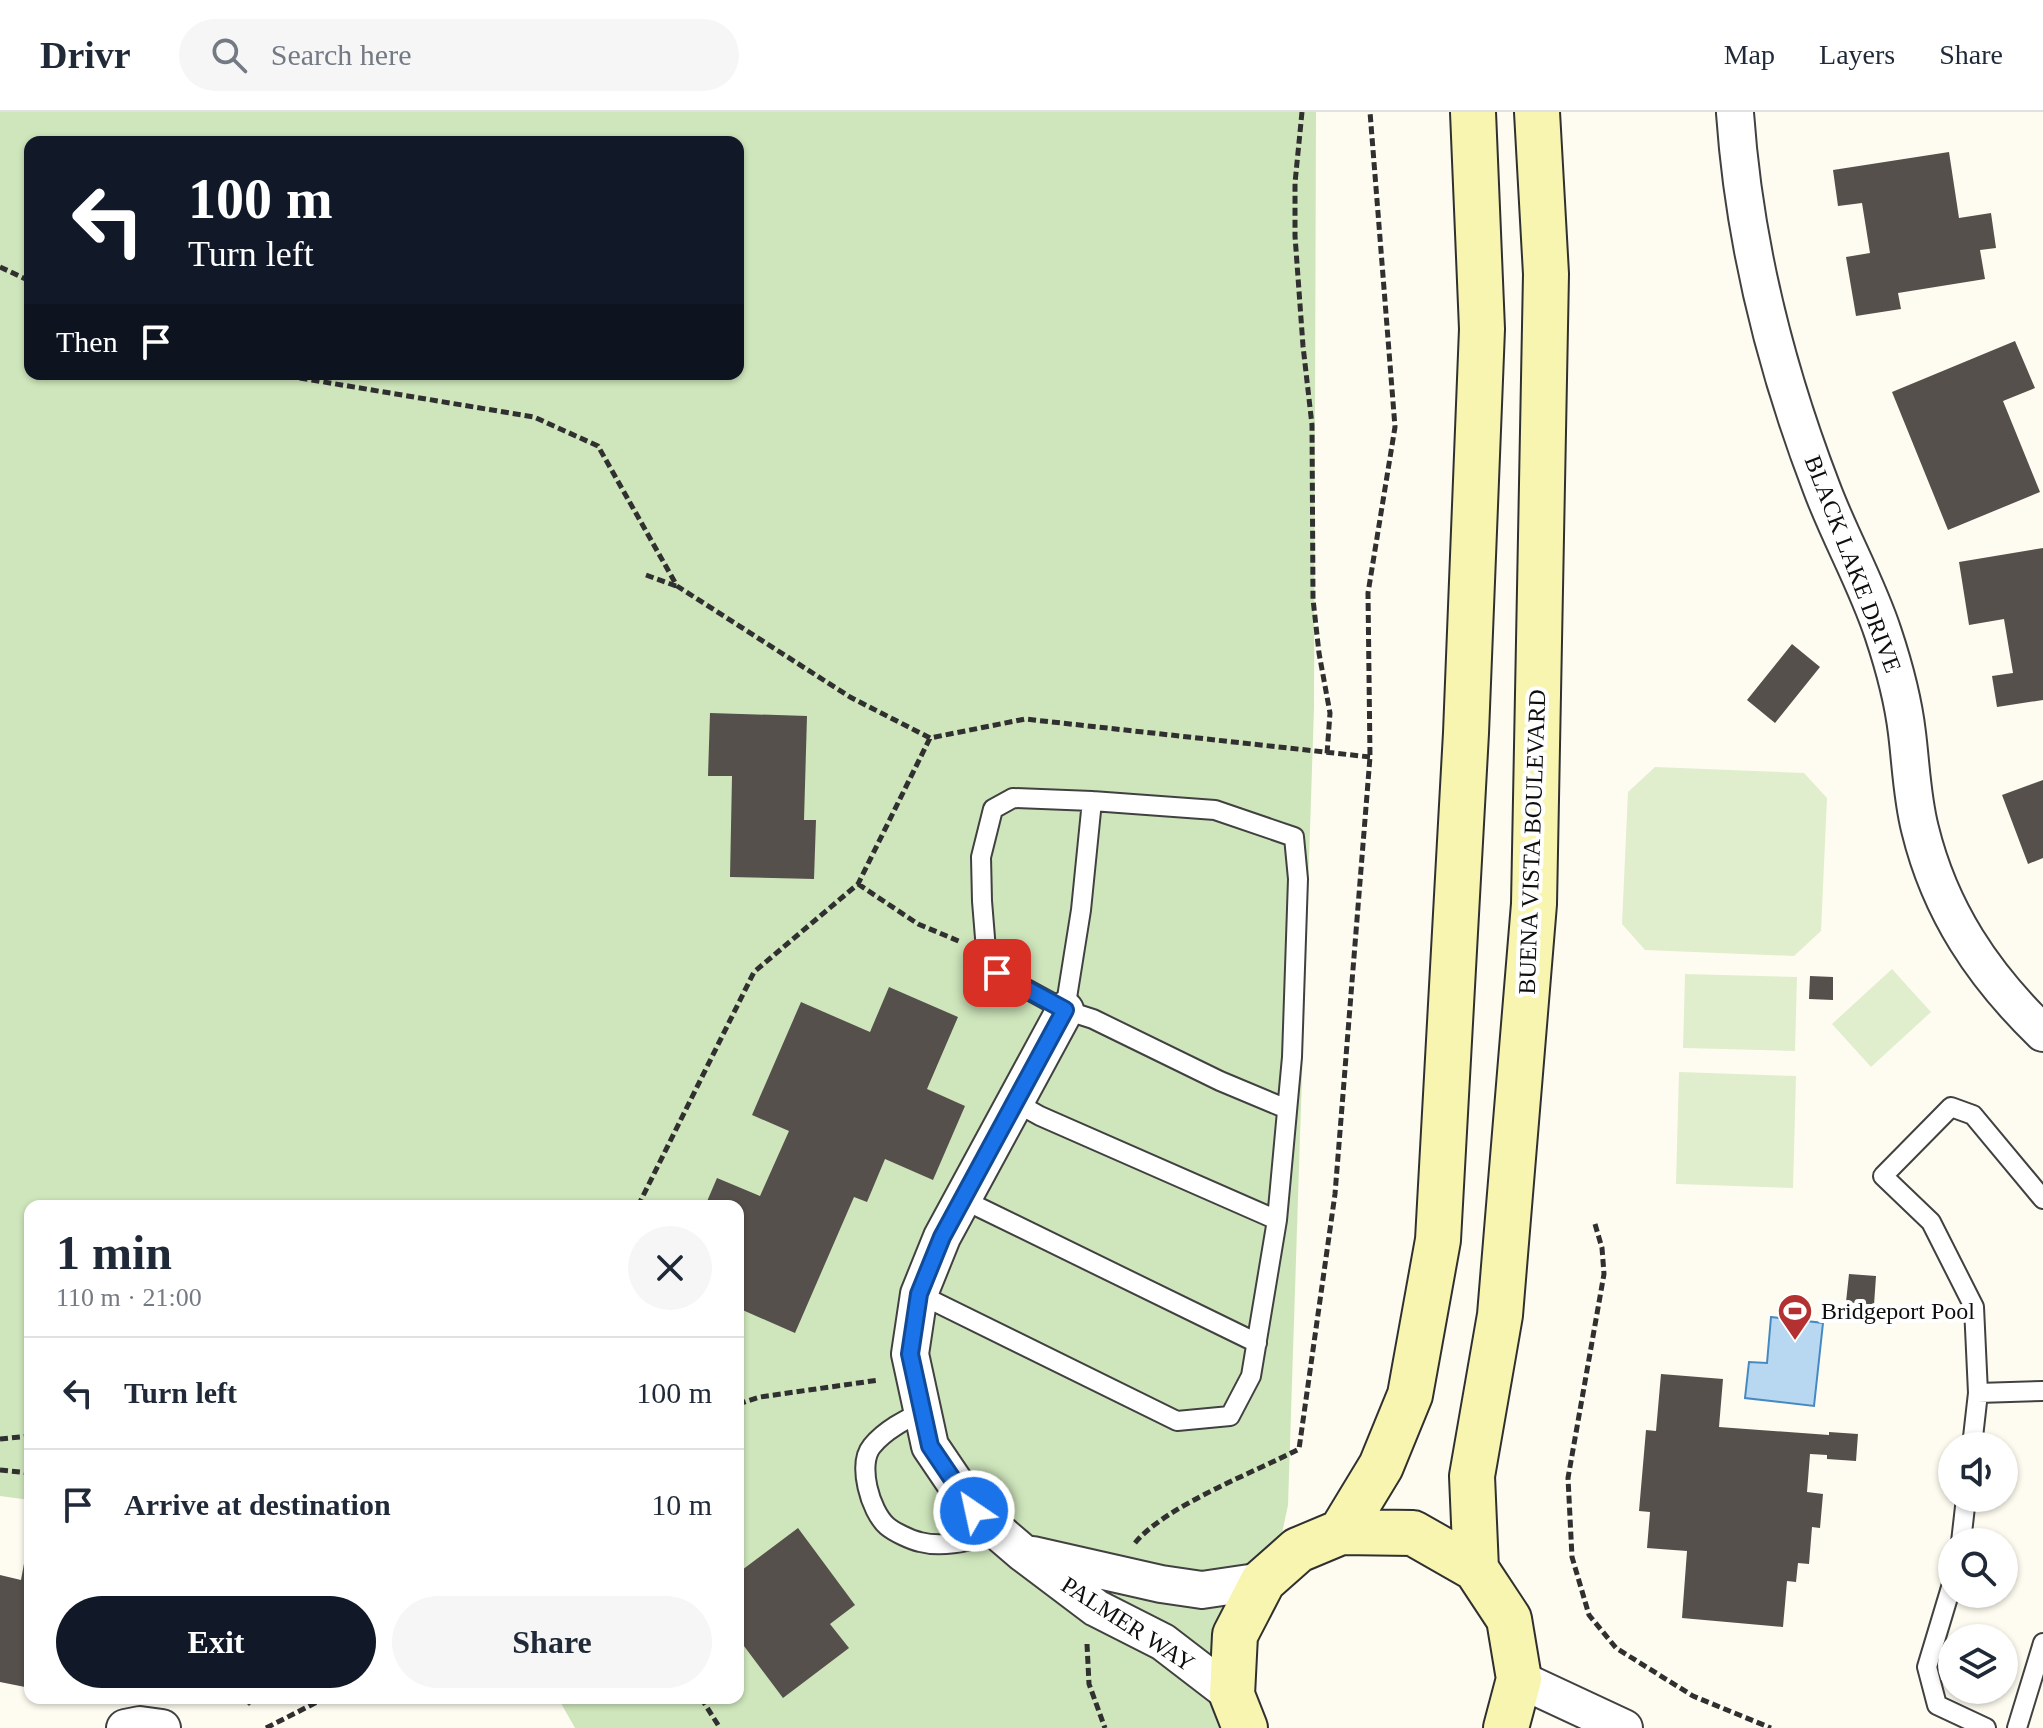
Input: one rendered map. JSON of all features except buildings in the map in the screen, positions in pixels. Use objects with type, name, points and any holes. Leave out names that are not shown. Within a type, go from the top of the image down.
[{"type":"main road","points":[[1341,1532],[1381,1466],[1410,1395],[1438,1240],[1466,733],[1482,329],[1473,112]]},
{"type":"main road","name":"BUENA VISTA BOULEVARD","points":[[1476,1569],[1472,1476],[1500,1315],[1534,904],[1546,274],[1537,112]]},
{"type":"main road","points":[[1239,1712],[1235,1635],[1263,1581],[1298,1550],[1341,1532],[1413,1533],[1476,1569],[1509,1619],[1519,1679],[1506,1728]]},
{"type":"street","name":"BLACK LAKE DRIVE","points":[[1709,112],[1735,112],[1739,181],[1764,306],[1785,385],[1822,490],[1882,630],[1899,682],[1919,827],[1932,870],[1974,956],[2011,1003],[2043,1033]]},
{"type":"street","name":"PALMER WAY","points":[[1065,1010],[942,1237],[919,1294],[910,1354],[930,1446],[974,1511],[1011,1543],[1096,1608],[1163,1642],[1239,1712]]},
{"type":"street","name":"PALMER WAY","points":[[1011,1543],[1161,1584],[1202,1590],[1263,1581]]},
{"type":"street","points":[[1519,1679],[1624,1728]]},
{"type":"street","points":[[125,1728],[140,1725],[162,1728]]},
{"type":"lane","points":[[919,1294],[1177,1421],[1230,1416],[1251,1376],[1277,1220],[1292,1057],[1298,879],[1294,837],[1215,810],[1013,798],[993,809],[981,857],[986,950],[997,973],[1065,1010],[1093,1019],[1220,1081],[1287,1109]]},
{"type":"lane","points":[[1065,1010],[1081,910],[1092,801]]},
{"type":"lane","points":[[1015,1102],[1040,1116],[1277,1220]]},
{"type":"lane","points":[[1974,1432],[1978,1393],[1974,1307],[1931,1222],[1883,1176],[1951,1107],[1973,1115],[2043,1199]]},
{"type":"lane","points":[[962,1199],[1257,1343]]},
{"type":"lane","points":[[1978,1393],[2043,1391]]},
{"type":"lane","points":[[919,1394],[894,1427],[870,1448],[865,1474],[871,1504],[887,1526],[920,1542],[1011,1543]]},
{"type":"lane","points":[[1945,1608],[1927,1667],[1937,1705],[1986,1728]]},
{"type":"lane","points":[[2017,1728],[2043,1643]]},
{"type":"path","points":[[1302,112],[1295,183],[1295,236],[1312,425],[1313,599],[1330,713],[1327,754]]},
{"type":"path","points":[[0,267],[24,278]]},
{"type":"path","points":[[312,380],[534,417],[598,446],[677,586]]},
{"type":"path","points":[[646,575],[677,586],[850,697],[930,738],[1025,719],[1370,757]]},
{"type":"path","points":[[641,1200],[754,972],[858,884],[930,738]]},
{"type":"path","points":[[858,884],[918,924],[945,937],[986,950]]},
{"type":"path","points":[[1595,1224],[1602,1248],[1604,1274],[1568,1478],[1572,1557],[1589,1615],[1616,1648],[1693,1696],[1771,1728]]},
{"type":"path","points":[[744,1402],[760,1397],[879,1380],[919,1394]]},
{"type":"path","points":[[0,1439],[24,1437]]},
{"type":"path","points":[[0,1470],[24,1472]]},
{"type":"path","points":[[266,1728],[313,1704]]},
{"type":"path","points":[[705,1704],[720,1728]]},
{"type":"green space","points":[[0,112],[1316,112],[1314,707],[1288,1505],[1241,1728],[575,1728],[561,1704],[744,1704],[744,1200],[24,1200],[24,1499],[0,1496]]},
{"type":"green space","points":[[1655,767],[1804,773],[1827,798],[1821,931],[1794,956],[1645,950],[1622,924],[1628,792]]},
{"type":"green space","points":[[1892,969],[1931,1012],[1871,1067],[1832,1024]]},
{"type":"green space","points":[[1685,974],[1797,977],[1795,1051],[1683,1048]]},
{"type":"green space","points":[[1679,1072],[1796,1076],[1793,1188],[1676,1184]]},
{"type":"water","name":"Bridgeport Pool","points":[[1771,1317],[1823,1323],[1814,1406],[1745,1398],[1749,1362],[1767,1363]]},
{"type":"place","name":"Bridgeport Pool","points":[[1795,1342]]},
{"type":"route","points":[[974,1511],[930,1446],[910,1354],[919,1294],[942,1237],[1065,1010],[997,973]]}]
